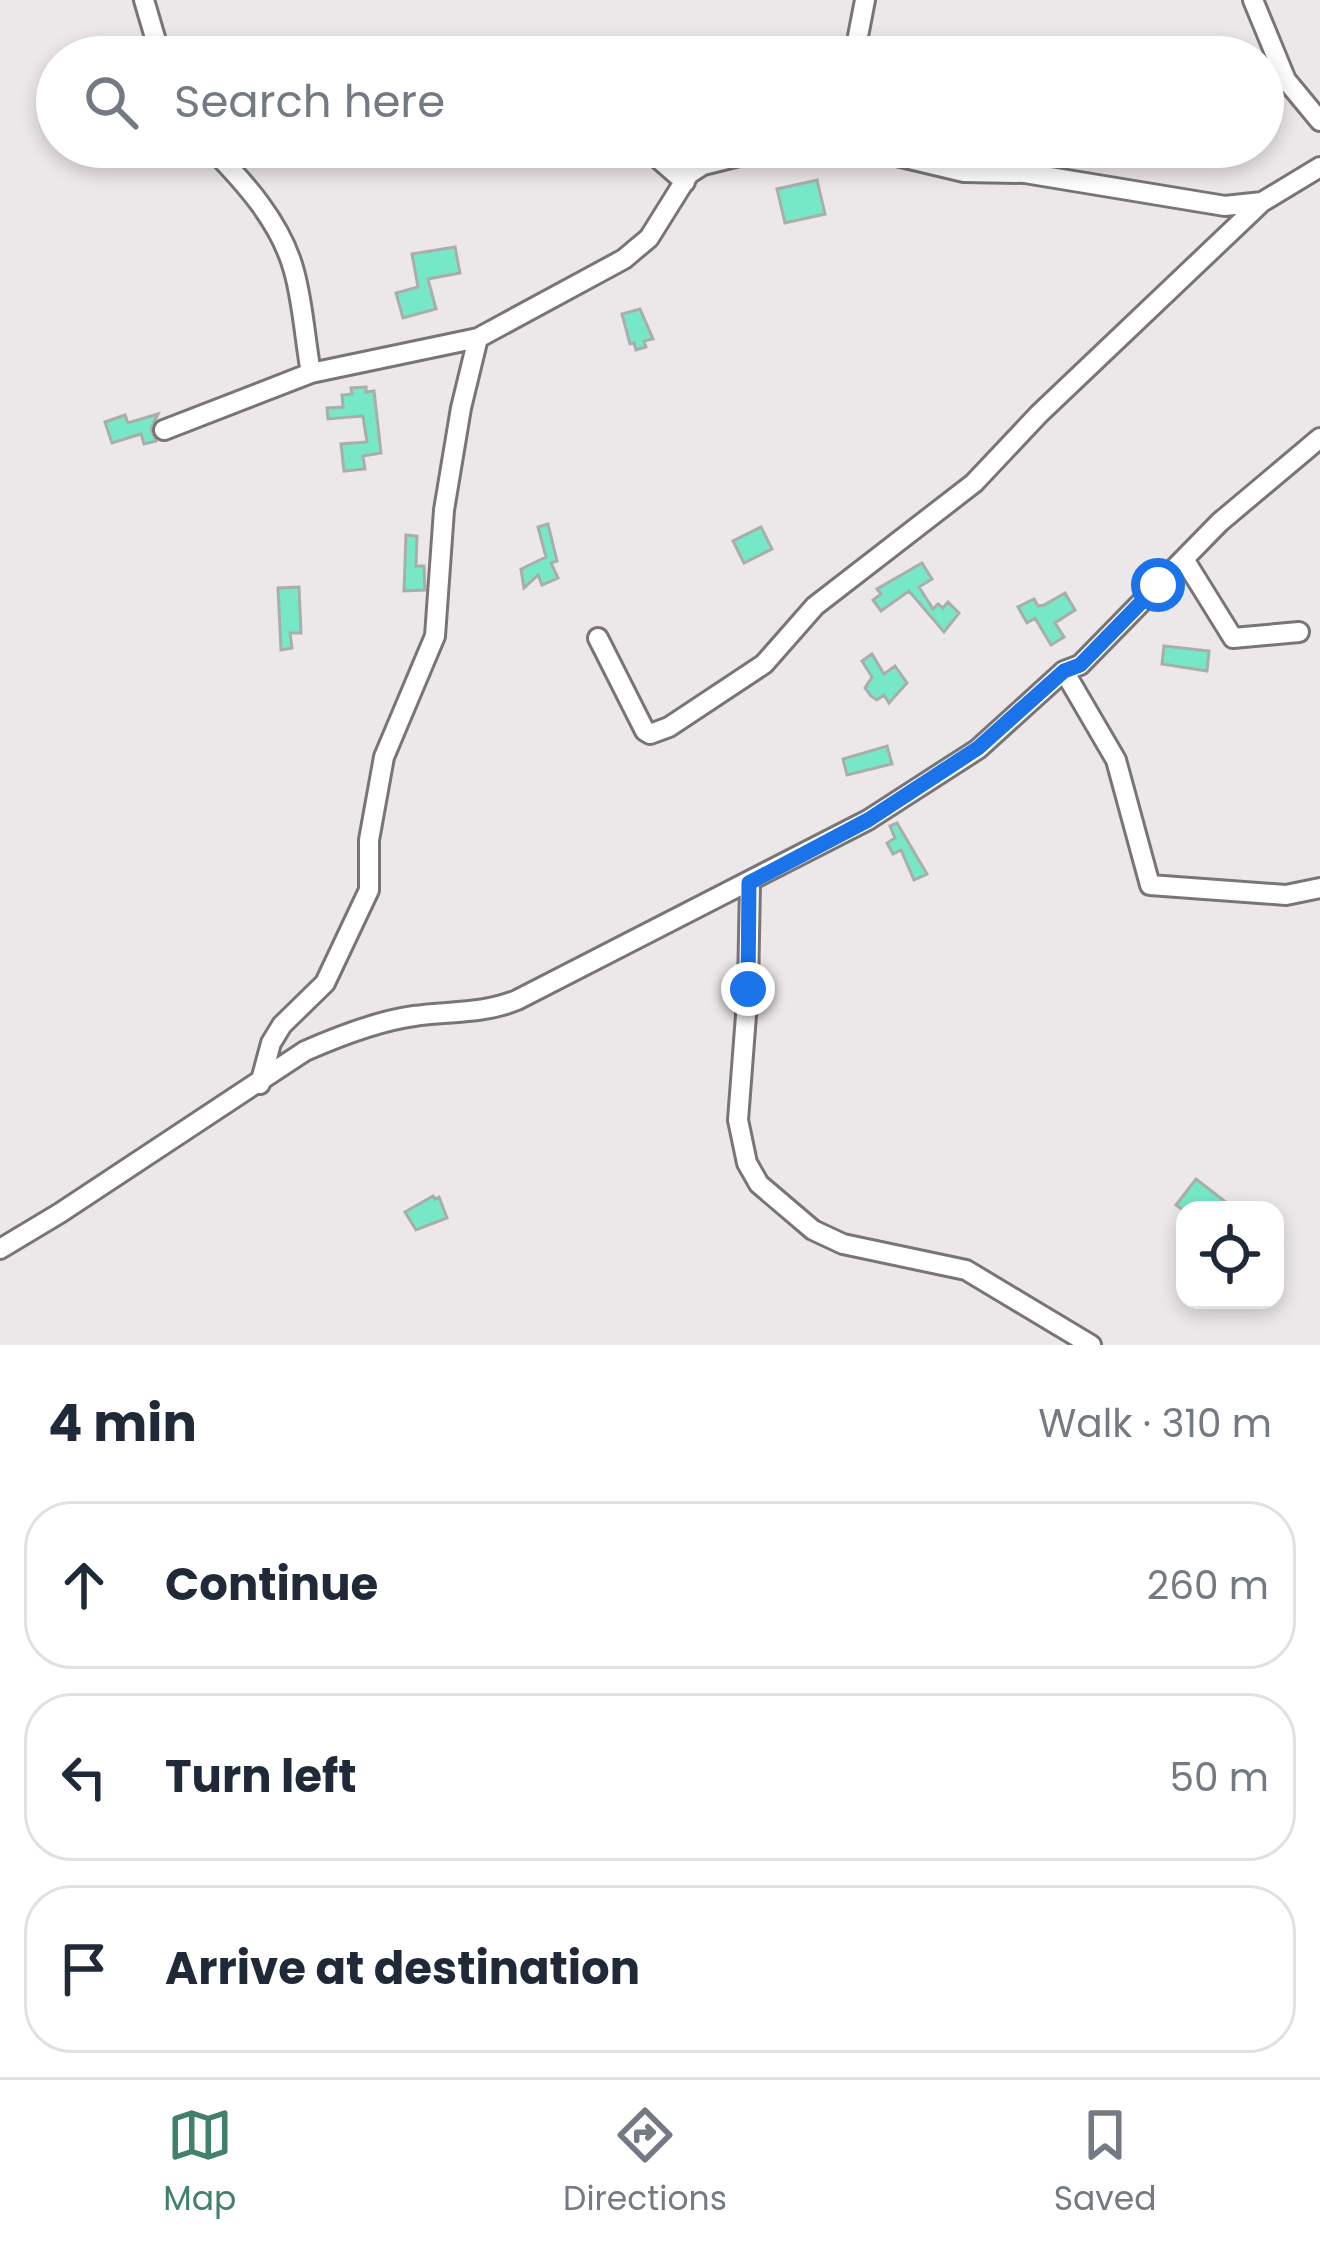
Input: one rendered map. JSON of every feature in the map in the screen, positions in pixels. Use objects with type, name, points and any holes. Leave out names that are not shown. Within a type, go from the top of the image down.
[{"type":"street","points":[[144,0],[155,36]]},
{"type":"street","points":[[858,36],[865,0]]},
{"type":"street","points":[[1252,0],[1267,36]]},
{"type":"street","points":[[1284,75],[1320,121]]},
{"type":"street","points":[[598,638],[645,731],[669,728],[764,664],[814,606],[974,483],[1262,202],[1320,167]]},
{"type":"street","points":[[231,168],[249,186],[288,253],[311,374]]},
{"type":"street","points":[[669,168],[685,182]]},
{"type":"street","points":[[164,430],[311,374],[478,338],[624,259],[650,238],[689,174],[698,168]]},
{"type":"street","points":[[947,168],[1025,173],[1225,206],[1262,202]]},
{"type":"street","points":[[260,1084],[271,1043],[282,1025],[325,983],[369,890],[369,840],[384,757],[435,636],[444,510],[478,338]]},
{"type":"street","points":[[0,1249],[305,1051],[408,1017],[480,1011],[517,1000],[868,820],[978,748],[1064,671],[1080,665],[1220,522],[1320,438]]},
{"type":"street","points":[[1184,559],[1233,638],[1299,632]]},
{"type":"street","points":[[1064,671],[1116,760],[1150,884],[1286,895],[1320,888]]},
{"type":"street","points":[[749,883],[748,989],[737,1120],[747,1163],[759,1184],[812,1229],[843,1244],[966,1270],[1091,1345]]},
{"type":"building","points":[[817,180],[825,214],[785,223],[777,189]]},
{"type":"building","points":[[455,247],[460,273],[428,279],[436,309],[403,318],[396,293],[418,287],[412,254]]},
{"type":"building","points":[[640,309],[653,339],[636,350],[622,314]]},
{"type":"building","points":[[366,387],[366,392],[374,391],[381,453],[363,456],[365,469],[344,471],[341,444],[367,442],[363,416],[328,419],[327,408],[343,407],[342,395],[352,394],[351,388]]},
{"type":"building","points":[[158,414],[151,429],[156,441],[144,444],[141,434],[112,443],[105,422],[125,415],[128,423]]},
{"type":"building","points":[[548,524],[557,561],[551,563],[558,578],[542,585],[538,575],[524,588],[521,569],[546,557],[538,527]]},
{"type":"building","points":[[761,527],[772,549],[744,563],[733,541]]},
{"type":"building","points":[[406,535],[417,536],[416,566],[424,566],[425,590],[404,591]]},
{"type":"building","points":[[922,563],[932,579],[919,587],[933,609],[948,602],[959,613],[944,632],[909,591],[881,611],[873,600],[881,594],[877,589]]},
{"type":"building","points":[[299,587],[301,633],[290,633],[292,648],[281,650],[278,588]]},
{"type":"building","points":[[1065,593],[1075,610],[1055,623],[1064,637],[1051,645],[1035,618],[1027,623],[1018,607],[1034,599],[1038,606],[1044,605]]},
{"type":"building","points":[[1164,646],[1209,651],[1207,671],[1162,664]]},
{"type":"building","points":[[872,654],[884,674],[895,666],[907,683],[889,703],[884,695],[877,700],[865,688],[872,677],[862,661]]},
{"type":"building","points":[[887,746],[892,764],[847,775],[843,759]]},
{"type":"building","points":[[897,823],[927,874],[914,880],[901,850],[893,854],[887,843],[895,838],[890,826]]},
{"type":"building","points":[[1196,1179],[1224,1201],[1179,1201]]},
{"type":"building","points":[[439,1197],[447,1218],[416,1230],[405,1212]]},
{"type":"route","points":[[748,989],[749,883],[868,820],[978,748],[1064,671],[1080,665],[1158,585]]}]
